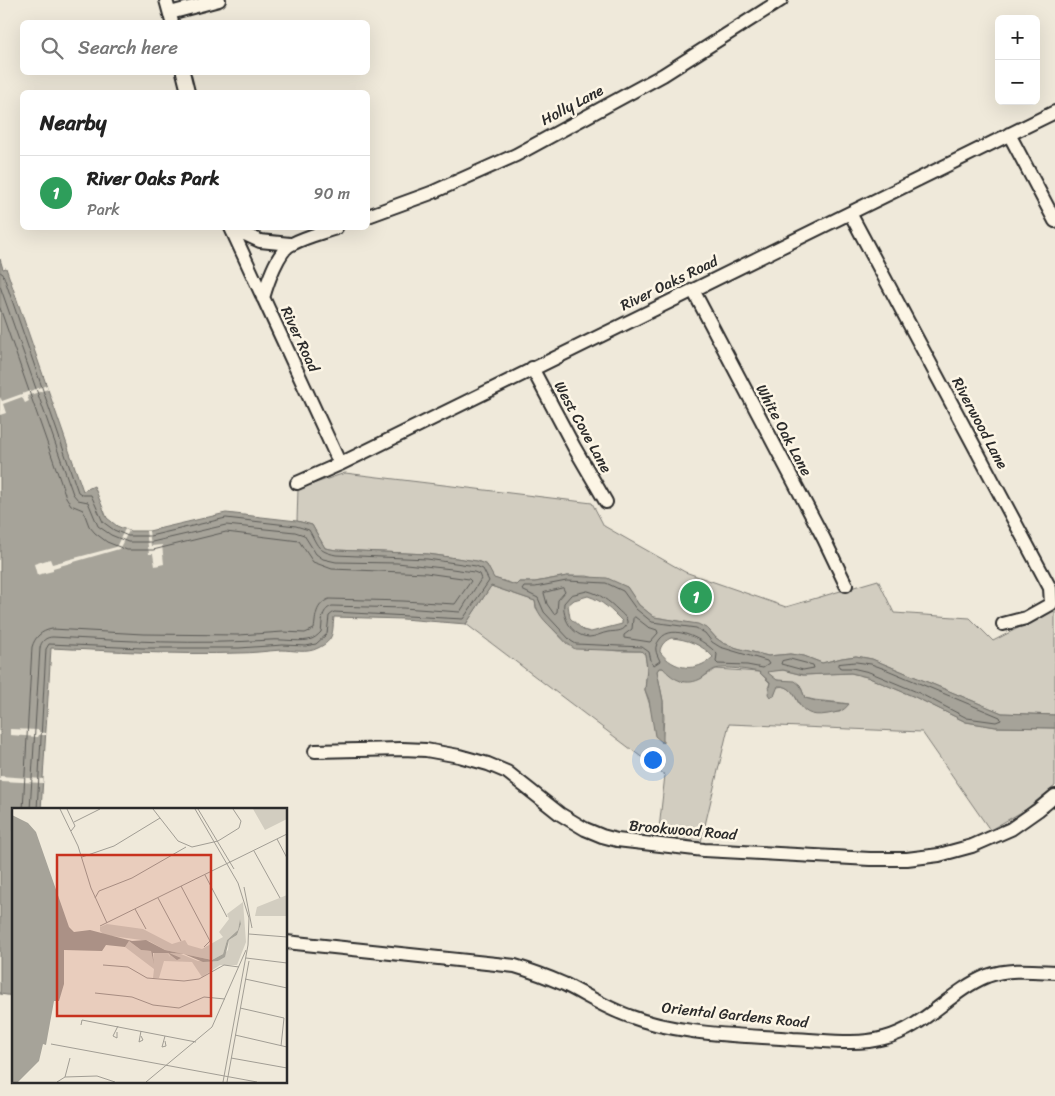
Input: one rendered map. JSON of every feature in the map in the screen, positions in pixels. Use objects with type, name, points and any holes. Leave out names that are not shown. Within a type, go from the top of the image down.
[{"type":"street","points":[[166,0],[171,18],[219,0]]},
{"type":"street","name":"Holly Lane","points":[[370,215],[431,193],[516,155],[663,75],[781,0]]},
{"type":"street","points":[[184,75],[188,90]]},
{"type":"street","name":"River Oaks Road","points":[[297,483],[340,464],[1055,112]]},
{"type":"street","points":[[1009,134],[1055,220]]},
{"type":"street","name":"Riverwood Lane","points":[[850,213],[1050,588],[1051,604],[1026,618],[1004,624]]},
{"type":"street","name":"River Road","points":[[232,230],[340,464]]},
{"type":"street","points":[[236,230],[260,240],[290,244],[330,230]]},
{"type":"street","points":[[263,298],[267,282],[276,263],[290,244]]},
{"type":"street","name":"White Oak Lane","points":[[692,290],[824,539],[846,585]]},
{"type":"street","name":"West Cove Lane","points":[[532,368],[606,502]]},
{"type":"street","name":"Brookwood Road","points":[[315,751],[402,749],[426,750],[459,756],[488,764],[507,772],[560,814],[585,829],[602,836],[617,840],[714,850],[907,860],[939,855],[972,846],[1011,829],[1055,796]]},
{"type":"street","name":"Oriental Gardens Road","points":[[288,942],[515,966],[564,984],[602,1005],[629,1017],[657,1024],[686,1030],[838,1041],[872,1041],[904,1031],[968,986],[989,975],[1017,971],[1055,972]]},
{"type":"shaded area","points":[[345,473],[592,503],[604,526],[685,572],[786,607],[878,580],[894,613],[970,618],[993,641],[1055,609],[1055,715],[1002,713],[872,659],[856,656],[822,663],[804,656],[790,654],[768,656],[737,648],[723,643],[708,629],[684,622],[654,617],[639,605],[627,587],[587,576],[567,576],[535,582],[519,582],[516,585],[493,578],[487,565],[477,561],[428,554],[325,548],[312,525],[297,521],[298,489]]},
{"type":"shaded area","points":[[491,586],[535,601],[536,608],[568,645],[618,651],[641,651],[645,654],[647,668],[645,690],[662,743],[664,718],[663,701],[657,671],[659,668],[664,668],[682,682],[700,679],[716,669],[759,672],[770,683],[768,688],[774,696],[776,688],[784,687],[793,693],[799,704],[831,713],[840,712],[849,704],[805,698],[800,685],[777,680],[766,673],[768,671],[783,670],[803,675],[851,673],[867,677],[915,697],[966,722],[996,727],[1055,728],[1055,786],[1025,810],[990,830],[922,732],[729,724],[701,842],[658,838],[665,775],[466,624]]},
{"type":"water","points":[[0,259],[3,269],[6,268],[83,491],[94,486],[107,518],[117,526],[129,531],[149,531],[226,513],[297,521],[312,525],[325,548],[428,554],[477,561],[487,565],[494,578],[516,585],[519,582],[535,582],[567,576],[607,578],[627,587],[639,605],[654,617],[698,624],[708,629],[723,643],[737,648],[768,656],[790,654],[804,656],[822,663],[856,656],[872,659],[1002,713],[1055,715],[1055,728],[996,727],[966,722],[915,697],[867,677],[851,673],[803,675],[783,670],[767,672],[777,680],[795,681],[800,685],[805,698],[849,704],[840,711],[816,715],[802,708],[791,691],[786,687],[778,686],[774,696],[770,697],[768,694],[770,682],[759,672],[720,668],[713,670],[696,681],[686,682],[676,679],[663,668],[659,668],[657,671],[663,701],[663,743],[655,736],[649,700],[645,690],[647,668],[645,654],[641,651],[575,649],[544,620],[538,612],[535,601],[491,586],[466,624],[403,619],[334,617],[333,631],[330,639],[323,645],[309,651],[192,653],[51,648],[41,808],[12,808],[12,996],[0,994]],"holes":[[[588,596],[598,600],[622,621],[622,624],[591,632],[583,630],[570,618],[568,605],[574,600]],[[671,638],[694,643],[713,657],[700,666],[685,667],[672,663],[660,652],[661,647],[667,640]]]},
{"type":"pier","points":[[47,385],[48,389],[27,396],[29,401],[25,403],[22,397],[3,404],[6,413],[0,415],[0,397],[2,401]]},
{"type":"pier","points":[[125,529],[129,531],[119,549],[53,568],[53,571],[37,575],[34,564],[50,559],[52,564],[116,547]]},
{"type":"pier","points":[[146,531],[149,531],[151,546],[162,545],[164,564],[155,566],[153,554],[149,554]]},
{"type":"pier","points":[[10,729],[39,730],[39,732],[46,733],[46,735],[39,735],[38,737],[10,735]]},
{"type":"pier","points":[[0,776],[43,779],[43,783],[0,781]]},
{"type":"place","name":"River Oaks Park","points":[[696,597]]}]
